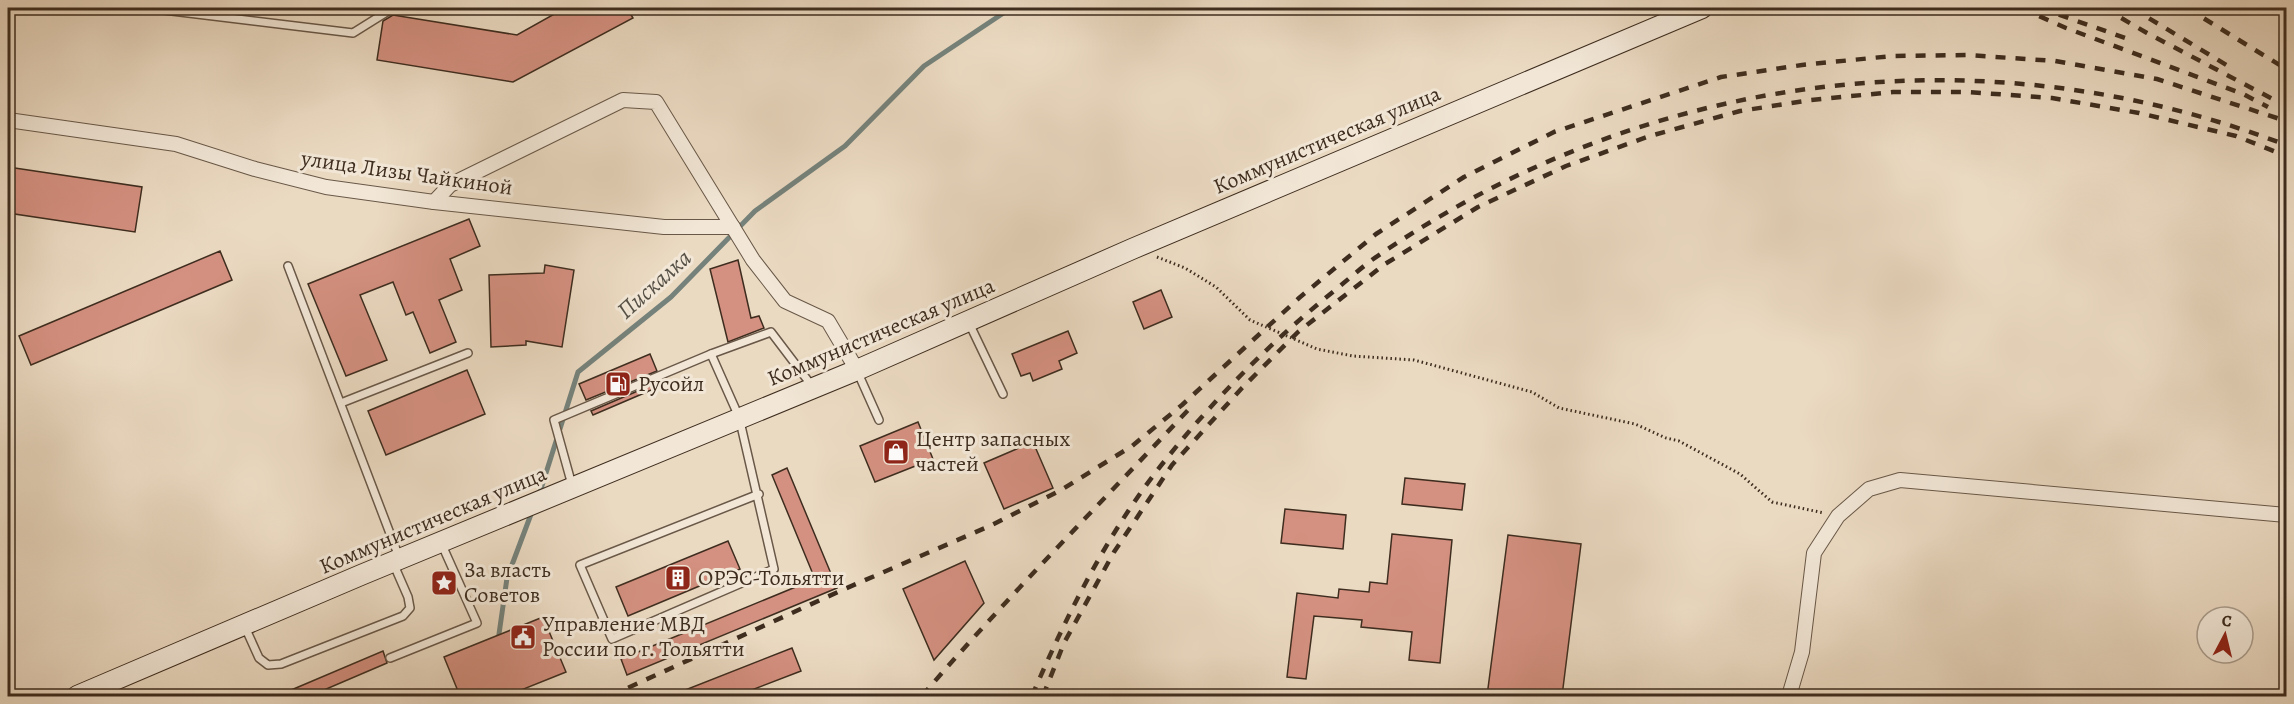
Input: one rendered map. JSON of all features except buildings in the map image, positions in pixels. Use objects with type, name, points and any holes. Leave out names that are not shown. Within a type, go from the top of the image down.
[{"type":"main road","name":"Коммунистическая улица","points":[[77,696],[102,691],[244,625],[739,417],[814,388],[1132,249],[1702,8]]},
{"type":"street","points":[[434,202],[450,185],[623,100],[656,102],[753,260],[785,301],[828,321],[856,370]]},
{"type":"street","name":"улица Лизы Чайкиной","points":[[8,120],[176,144],[255,169],[326,187],[434,202],[664,227],[733,227]]},
{"type":"street","points":[[1789,696],[1802,652],[1814,553],[1838,516],[1869,489],[1900,480],[2286,515]]},
{"type":"lane","points":[[147,8],[353,33],[393,8]]},
{"type":"lane","points":[[244,625],[259,658],[268,665],[281,663],[403,616],[410,608],[397,561],[341,404],[288,266]]},
{"type":"lane","points":[[968,321],[1003,394]]},
{"type":"lane","points":[[573,488],[554,420],[711,354],[771,332],[814,388]]},
{"type":"lane","points":[[341,404],[468,353]]},
{"type":"lane","points":[[711,354],[739,417],[759,494],[774,569],[612,639],[580,565],[759,494]]},
{"type":"lane","points":[[856,370],[879,420]]},
{"type":"lane","points":[[390,658],[477,623],[441,543]]},
{"type":"path","points":[[1132,249],[1185,268],[1216,287],[1250,320],[1317,349],[1353,356],[1414,360],[1532,392],[1559,408],[1635,424],[1678,441],[1740,474],[1772,502],[1838,516]]},
{"type":"waterway","name":"Пискалка","points":[[539,495],[578,372],[671,297],[755,211],[845,146],[924,66],[1011,8]]},
{"type":"waterway","name":"Пискалка","points":[[498,641],[507,578],[533,509]]},
{"type":"railway","points":[[2021,8],[2066,28],[2243,94],[2268,107]]},
{"type":"railway","points":[[2040,8],[2131,40]]},
{"type":"railway","points":[[2104,8],[2286,106]]},
{"type":"railway","points":[[2132,8],[2233,69]]},
{"type":"railway","points":[[2187,8],[2286,69]]},
{"type":"railway","points":[[610,696],[840,591],[992,525],[1061,490],[1132,446],[1182,405],[1299,298],[1376,234],[1464,177],[1554,132],[1721,77],[1802,65],[1892,56],[1967,55],[2055,61],[2157,79],[2286,121]]},
{"type":"railway","points":[[1032,696],[1091,572],[1127,513],[1186,435],[1267,349],[1382,253],[1485,191],[1594,143],[1706,108],[1821,87],[1937,80],[2055,87],[2171,109],[2286,145]]},
{"type":"railway","points":[[1043,696],[1064,643],[1114,552],[1172,465],[1242,388],[1298,332],[1385,264],[1478,207],[1566,166],[1650,136],[1740,111],[1811,100],[1893,92],[1968,92],[2052,98],[2139,113],[2236,136],[2286,156]]},
{"type":"railway","points":[[922,696],[1021,586],[1191,407]]},
{"type":"place","name":"Русойл","points":[[618,384]]},
{"type":"place","name":"Центр запасных частей","points":[[896,452]]},
{"type":"place","name":"ОРЭС-Тольятти","points":[[678,578]]},
{"type":"place","name":"За власть Советов","points":[[444,583]]},
{"type":"place","name":"Управление МВД России по г. Тольятти","points":[[523,637]]}]
